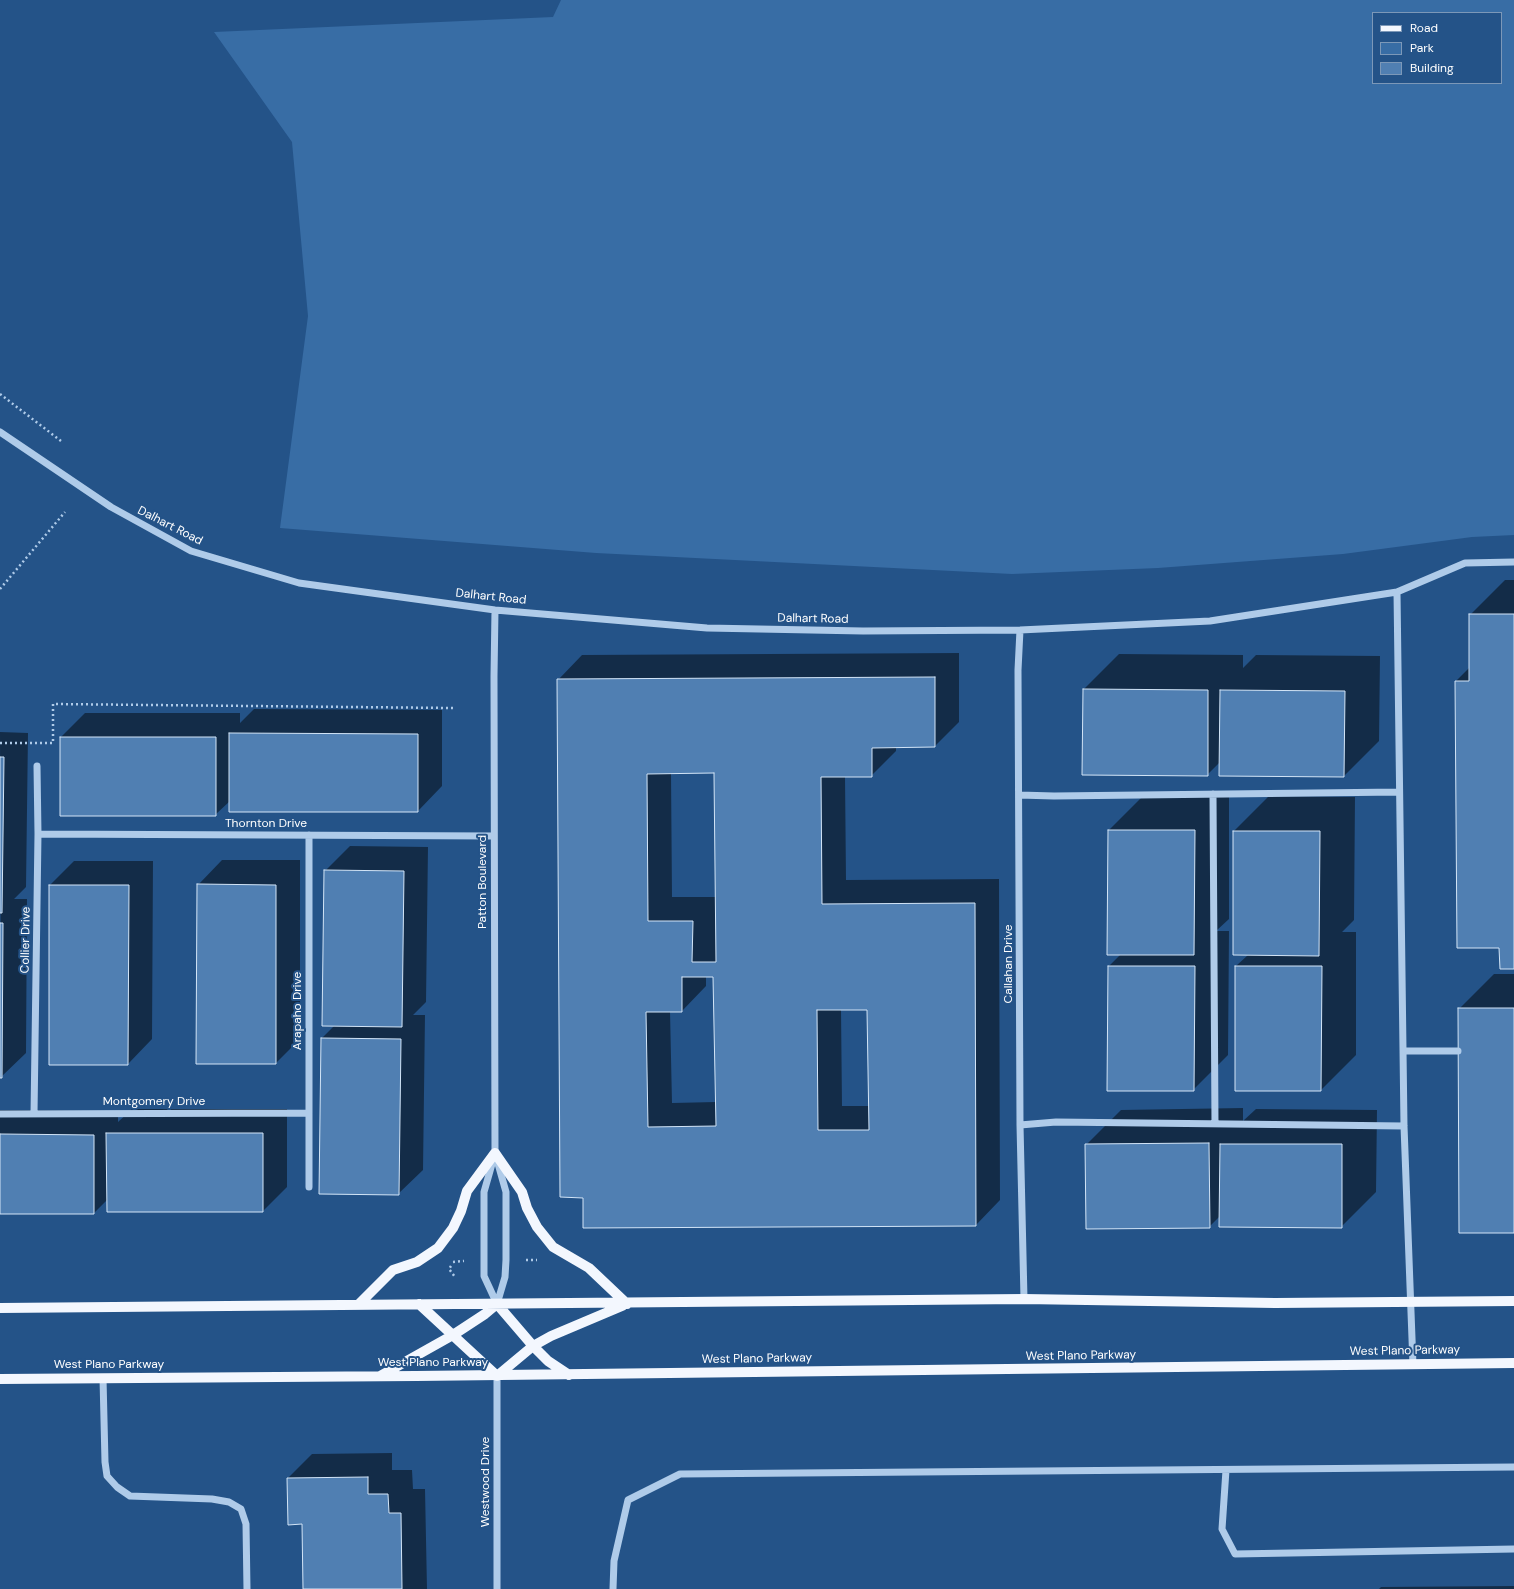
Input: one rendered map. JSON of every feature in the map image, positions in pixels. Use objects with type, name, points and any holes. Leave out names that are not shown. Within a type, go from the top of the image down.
[{"type":"main road","points":[[359,1304],[393,1270],[418,1262],[438,1248],[453,1228],[462,1211],[467,1191],[495,1154],[522,1192],[527,1208],[537,1227],[553,1247],[589,1268],[627,1304]]},
{"type":"main road","points":[[0,1308],[359,1304],[627,1304],[1024,1299],[1410,1303],[1514,1301]]},
{"type":"main road","points":[[419,1304],[497,1376],[533,1346],[551,1336],[627,1304]]},
{"type":"main road","points":[[378,1377],[453,1335],[498,1304]]},
{"type":"main road","points":[[498,1304],[533,1346],[548,1361],[569,1375]]},
{"type":"main road","name":"West Plano Parkway","points":[[0,1379],[497,1376],[1514,1363]]},
{"type":"street","name":"Dalhart Road","points":[[0,432],[111,507],[191,551],[299,583],[495,610],[707,628],[863,631],[1020,630],[1210,621],[1397,592],[1465,563],[1514,562]]},
{"type":"street","points":[[1397,592],[1404,1126],[1413,1364]]},
{"type":"street","name":"Patton Boulevard","points":[[495,610],[495,1154],[506,1192],[505,1277],[498,1304]]},
{"type":"street","name":"Callahan Drive","points":[[1020,630],[1020,1125],[1024,1299]]},
{"type":"street","name":"Collier Drive","points":[[34,1114],[38,834],[37,766]]},
{"type":"street","points":[[1019,795],[1054,796],[1399,792]]},
{"type":"street","points":[[1213,794],[1215,1124]]},
{"type":"street","name":"Thornton Drive","points":[[38,834],[494,836]]},
{"type":"street","name":"Arapaho Drive","points":[[309,835],[309,1187]]},
{"type":"street","points":[[1404,1051],[1458,1051]]},
{"type":"street","name":"Montgomery Drive","points":[[0,1114],[309,1113]]},
{"type":"street","points":[[1020,1125],[1056,1122],[1404,1126]]},
{"type":"street","name":"Patton Boulevard","points":[[495,1154],[484,1192],[484,1276],[498,1304]]},
{"type":"street","name":"Westwood Drive","points":[[497,1376],[497,1589]]},
{"type":"street","points":[[103,1378],[105,1462],[107,1476],[117,1487],[130,1496],[212,1499],[229,1502],[241,1509],[246,1524],[247,1589]]},
{"type":"street","points":[[613,1589],[614,1561],[628,1500],[680,1474],[1514,1467]]},
{"type":"street","points":[[1226,1470],[1222,1529],[1235,1554],[1514,1549]]},
{"type":"path","points":[[0,394],[61,441]]},
{"type":"path","points":[[0,588],[65,512]]},
{"type":"path","points":[[0,743],[53,742],[53,704],[453,708]]},
{"type":"path","points":[[453,1262],[450,1269],[456,1277]]},
{"type":"green space","points":[[561,0],[1514,0],[1514,535],[1472,537],[1343,554],[1158,568],[1012,574],[596,553],[280,528],[308,316],[292,142],[214,32],[553,17]]},
{"type":"building","points":[[1469,614],[1514,614],[1514,969],[1500,969],[1499,948],[1457,948],[1455,681],[1469,681]]},
{"type":"building","points":[[935,677],[935,747],[872,748],[872,777],[821,777],[822,904],[975,903],[976,1226],[583,1228],[583,1198],[560,1197],[557,679]],"holes":[[[714,773],[716,962],[692,962],[693,921],[648,921],[647,774]],[[682,977],[713,977],[716,1126],[648,1127],[646,1012],[682,1012]],[[817,1010],[867,1010],[869,1130],[818,1130]]]},
{"type":"building","points":[[1083,689],[1208,690],[1208,776],[1082,775]]},
{"type":"building","points":[[1220,690],[1345,691],[1344,777],[1219,776]]},
{"type":"building","points":[[229,733],[418,734],[418,812],[229,812]]},
{"type":"building","points":[[60,737],[216,737],[216,816],[60,816]]},
{"type":"building","points":[[0,757],[4,757],[2,913],[0,913]]},
{"type":"building","points":[[1108,830],[1195,830],[1194,955],[1107,955]]},
{"type":"building","points":[[1233,831],[1320,831],[1319,956],[1233,955]]},
{"type":"building","points":[[324,870],[404,871],[402,1027],[322,1026]]},
{"type":"building","points":[[197,884],[276,885],[276,1064],[196,1064]]},
{"type":"building","points":[[49,885],[129,885],[128,1065],[49,1065]]},
{"type":"building","points":[[0,923],[3,923],[2,1078],[0,1078]]},
{"type":"building","points":[[1108,966],[1195,966],[1194,1091],[1107,1091]]},
{"type":"building","points":[[1235,966],[1322,966],[1321,1091],[1235,1091]]},
{"type":"building","points":[[1458,1008],[1514,1008],[1514,1233],[1459,1233]]},
{"type":"building","points":[[321,1038],[401,1039],[399,1195],[319,1194]]},
{"type":"building","points":[[106,1133],[263,1133],[263,1212],[107,1212]]},
{"type":"building","points":[[0,1134],[94,1135],[94,1214],[0,1214]]},
{"type":"building","points":[[1209,1143],[1210,1228],[1086,1229],[1085,1144]]},
{"type":"building","points":[[1220,1144],[1342,1144],[1342,1228],[1219,1227]]},
{"type":"building","points":[[368,1477],[368,1494],[388,1494],[389,1513],[401,1513],[402,1589],[303,1589],[302,1524],[288,1525],[287,1478]]}]
